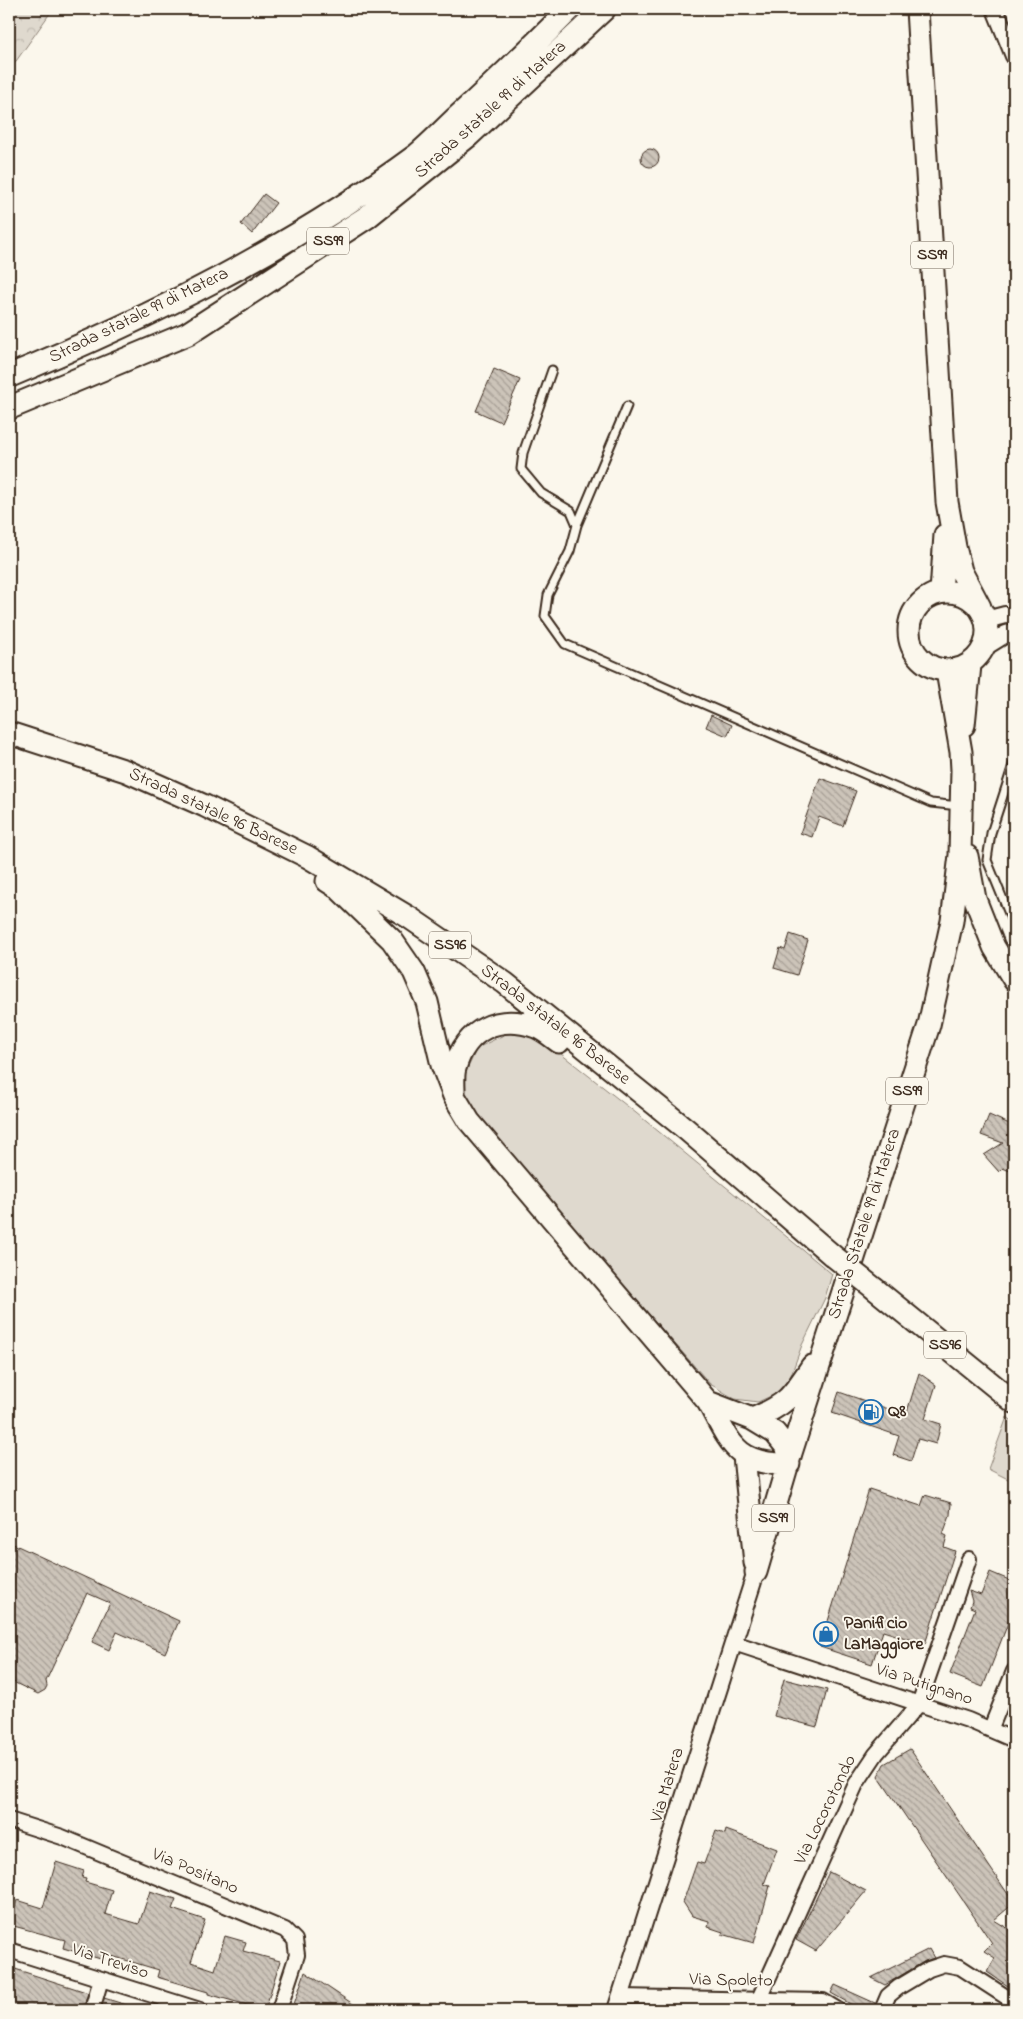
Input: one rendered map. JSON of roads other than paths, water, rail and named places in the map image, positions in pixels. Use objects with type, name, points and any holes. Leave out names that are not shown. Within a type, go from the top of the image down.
[{"type":"highway","name":"Strada statale 99 di Matera","points":[[9,376],[79,347],[225,276],[313,226],[418,154],[570,9]]},
{"type":"highway","name":"Strada statale 99 di Matera","points":[[9,408],[187,334],[366,217],[469,135],[604,9]]},
{"type":"main road","name":"SS99","points":[[917,9],[947,502],[954,547],[961,571],[983,614]]},
{"type":"main road","name":"SS99","points":[[940,592],[947,502]]},
{"type":"main road","points":[[940,592],[962,594],[983,614],[987,638],[985,647],[979,657],[970,665],[959,670],[935,669],[923,663],[914,653],[909,641],[908,628],[915,610],[928,597],[940,592]]},
{"type":"main road","name":"Strada Statale 99 di Matera","points":[[756,1572],[790,1458],[929,1025],[953,912],[962,834],[961,752],[970,665]]},
{"type":"main road","name":"Strada Statale 99 di Matera","points":[[947,671],[961,752]]},
{"type":"main road","name":"Strada statale 96 Barese","points":[[9,733],[126,771],[205,806],[308,857],[410,918],[505,983],[687,1130],[832,1255],[1014,1402]]},
{"type":"main road","points":[[205,806],[338,888],[392,940],[414,972],[427,1002],[442,1065],[454,1096],[469,1121],[708,1402],[728,1438],[744,1456],[768,1464],[790,1458],[775,1433],[752,1419],[708,1402]]},
{"type":"main road","points":[[962,834],[975,899],[994,947],[1014,980]]},
{"type":"main road","points":[[454,1096],[454,1069],[466,1042],[487,1027],[512,1022],[538,1027],[687,1130]]},
{"type":"main road","points":[[752,1419],[772,1411],[792,1396],[827,1342]]},
{"type":"main road","points":[[744,1456],[756,1572]]},
{"type":"street","points":[[995,9],[1014,56]]},
{"type":"street","points":[[983,614],[1014,615]]},
{"type":"street","points":[[985,647],[1006,634],[1014,632]]},
{"type":"street","name":"Via Locorotondo","points":[[751,2004],[856,1784],[876,1754],[919,1704],[968,1559]]},
{"type":"street","name":"Via Matera","points":[[619,2003],[756,1572]]},
{"type":"street","name":"Via Putignano","points":[[734,1643],[991,1728],[1014,1740]]},
{"type":"street","points":[[991,1728],[1014,1671]]},
{"type":"street","name":"Via Positano","points":[[9,1820],[62,1837],[285,1930],[295,1940],[297,1955],[279,2010]]},
{"type":"street","name":"Via Treviso","points":[[9,1950],[192,2009]]},
{"type":"street","points":[[882,2010],[888,1996],[899,1987],[929,1969],[944,1964],[960,1967],[1014,2002]]},
{"type":"street","points":[[92,2010],[101,1980]]},
{"type":"street","name":"Via Spoleto","points":[[619,2003],[751,2004],[823,2001],[838,2010]]},
{"type":"lane","points":[[552,370],[523,453],[521,469],[541,493],[571,511],[577,525]]},
{"type":"lane","points":[[627,406],[577,525],[570,551],[548,595],[546,616],[565,644],[931,803],[962,807]]},
{"type":"lane","points":[[1014,762],[991,833],[988,860],[1014,926]]},
{"type":"place","name":"Q8","points":[[871,1412]]},
{"type":"place","name":"Panificio LaMaggiore","points":[[826,1634]]}]
